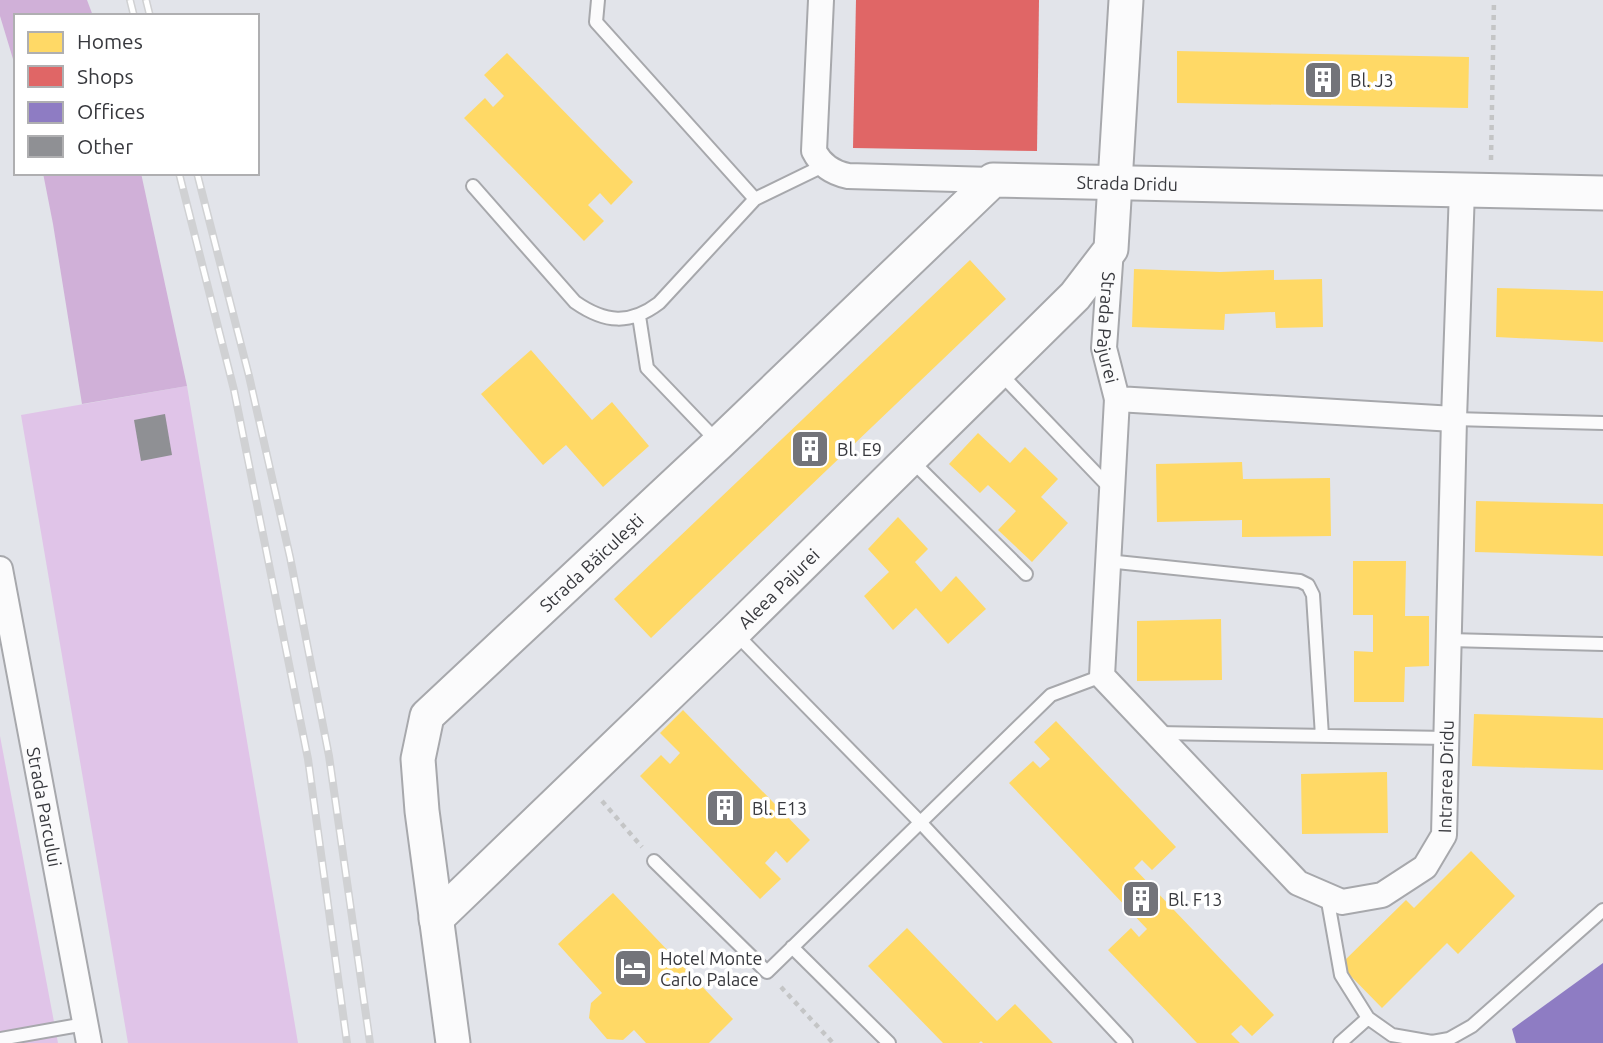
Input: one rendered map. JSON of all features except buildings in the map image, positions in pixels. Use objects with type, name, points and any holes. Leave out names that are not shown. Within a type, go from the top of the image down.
[{"type":"street","points":[[821,0],[814,151],[825,165]]},
{"type":"street","name":"Strada Pajurei","points":[[1126,0],[1104,348],[1117,399],[1454,419]]},
{"type":"street","name":"Strada Dridu","points":[[825,165],[836,173],[848,176],[1603,193]]},
{"type":"street","name":"Strada Băiculești","points":[[453,1043],[422,811],[418,759],[427,716],[719,443],[992,180]]},
{"type":"street","name":"Intrarea Dridu","points":[[1102,676],[1298,883],[1342,902],[1382,895],[1425,867],[1444,835],[1454,419],[1476,190]]},
{"type":"street","name":"Aleea Pajurei","points":[[436,919],[734,632],[1075,296],[1111,249]]},
{"type":"street","points":[[1102,676],[1110,488],[1117,399]]},
{"type":"street","name":"Strada Parcului","points":[[0,569],[87,1034]]},
{"type":"lane","points":[[598,0],[596,22],[755,199]]},
{"type":"lane","points":[[473,186],[575,302],[591,313],[610,318],[639,316],[659,303],[755,199],[825,165]]},
{"type":"lane","points":[[639,316],[647,368],[719,443]]},
{"type":"lane","points":[[998,371],[1110,488]]},
{"type":"lane","points":[[1454,419],[1603,423]]},
{"type":"lane","points":[[909,458],[1026,574]]},
{"type":"lane","points":[[1107,561],[1300,581],[1308,585],[1313,595],[1322,736]]},
{"type":"lane","points":[[734,632],[920,822],[1126,1043]]},
{"type":"lane","points":[[1449,640],[1603,644]]},
{"type":"lane","points":[[654,860],[767,972],[1051,695],[1102,676]]},
{"type":"lane","points":[[1156,733],[1447,738]]},
{"type":"lane","points":[[1327,895],[1341,975],[1368,1018],[1392,1035],[1432,1042],[1450,1039],[1472,1026],[1603,910]]},
{"type":"lane","points":[[792,947],[889,1043]]},
{"type":"lane","points":[[1340,1043],[1368,1018]]},
{"type":"lane","points":[[0,1039],[87,1034]]},
{"type":"path","points":[[1476,190],[1494,0]]},
{"type":"path","points":[[582,778],[654,860]]},
{"type":"path","points":[[767,972],[833,1043]]},
{"type":"shaded area","points":[[0,0],[87,0],[92,14],[14,14],[14,62],[0,16]]},
{"type":"shaded area","points":[[43,175],[141,175],[187,386],[82,404]]},
{"type":"shaded area","points":[[187,386],[298,1043],[128,1043],[21,415]]},
{"type":"shaded area","points":[[0,736],[58,1043],[0,1043]]},
{"type":"railway","points":[[130,0],[134,14]]},
{"type":"railway","points":[[146,0],[150,14]]},
{"type":"railway","points":[[180,175],[234,390],[308,759],[347,1043]]},
{"type":"railway","points":[[198,175],[249,376],[290,557],[329,756],[370,1043]]},
{"type":"place","name":"Bl. J3","points":[[1323,80]]},
{"type":"place","name":"Bl. E9","points":[[810,449]]},
{"type":"place","name":"Bl. E13","points":[[725,808]]},
{"type":"place","name":"Bl. F13","points":[[1141,899]]},
{"type":"place","name":"Hotel Monte Carlo Palace","points":[[633,968]]}]
